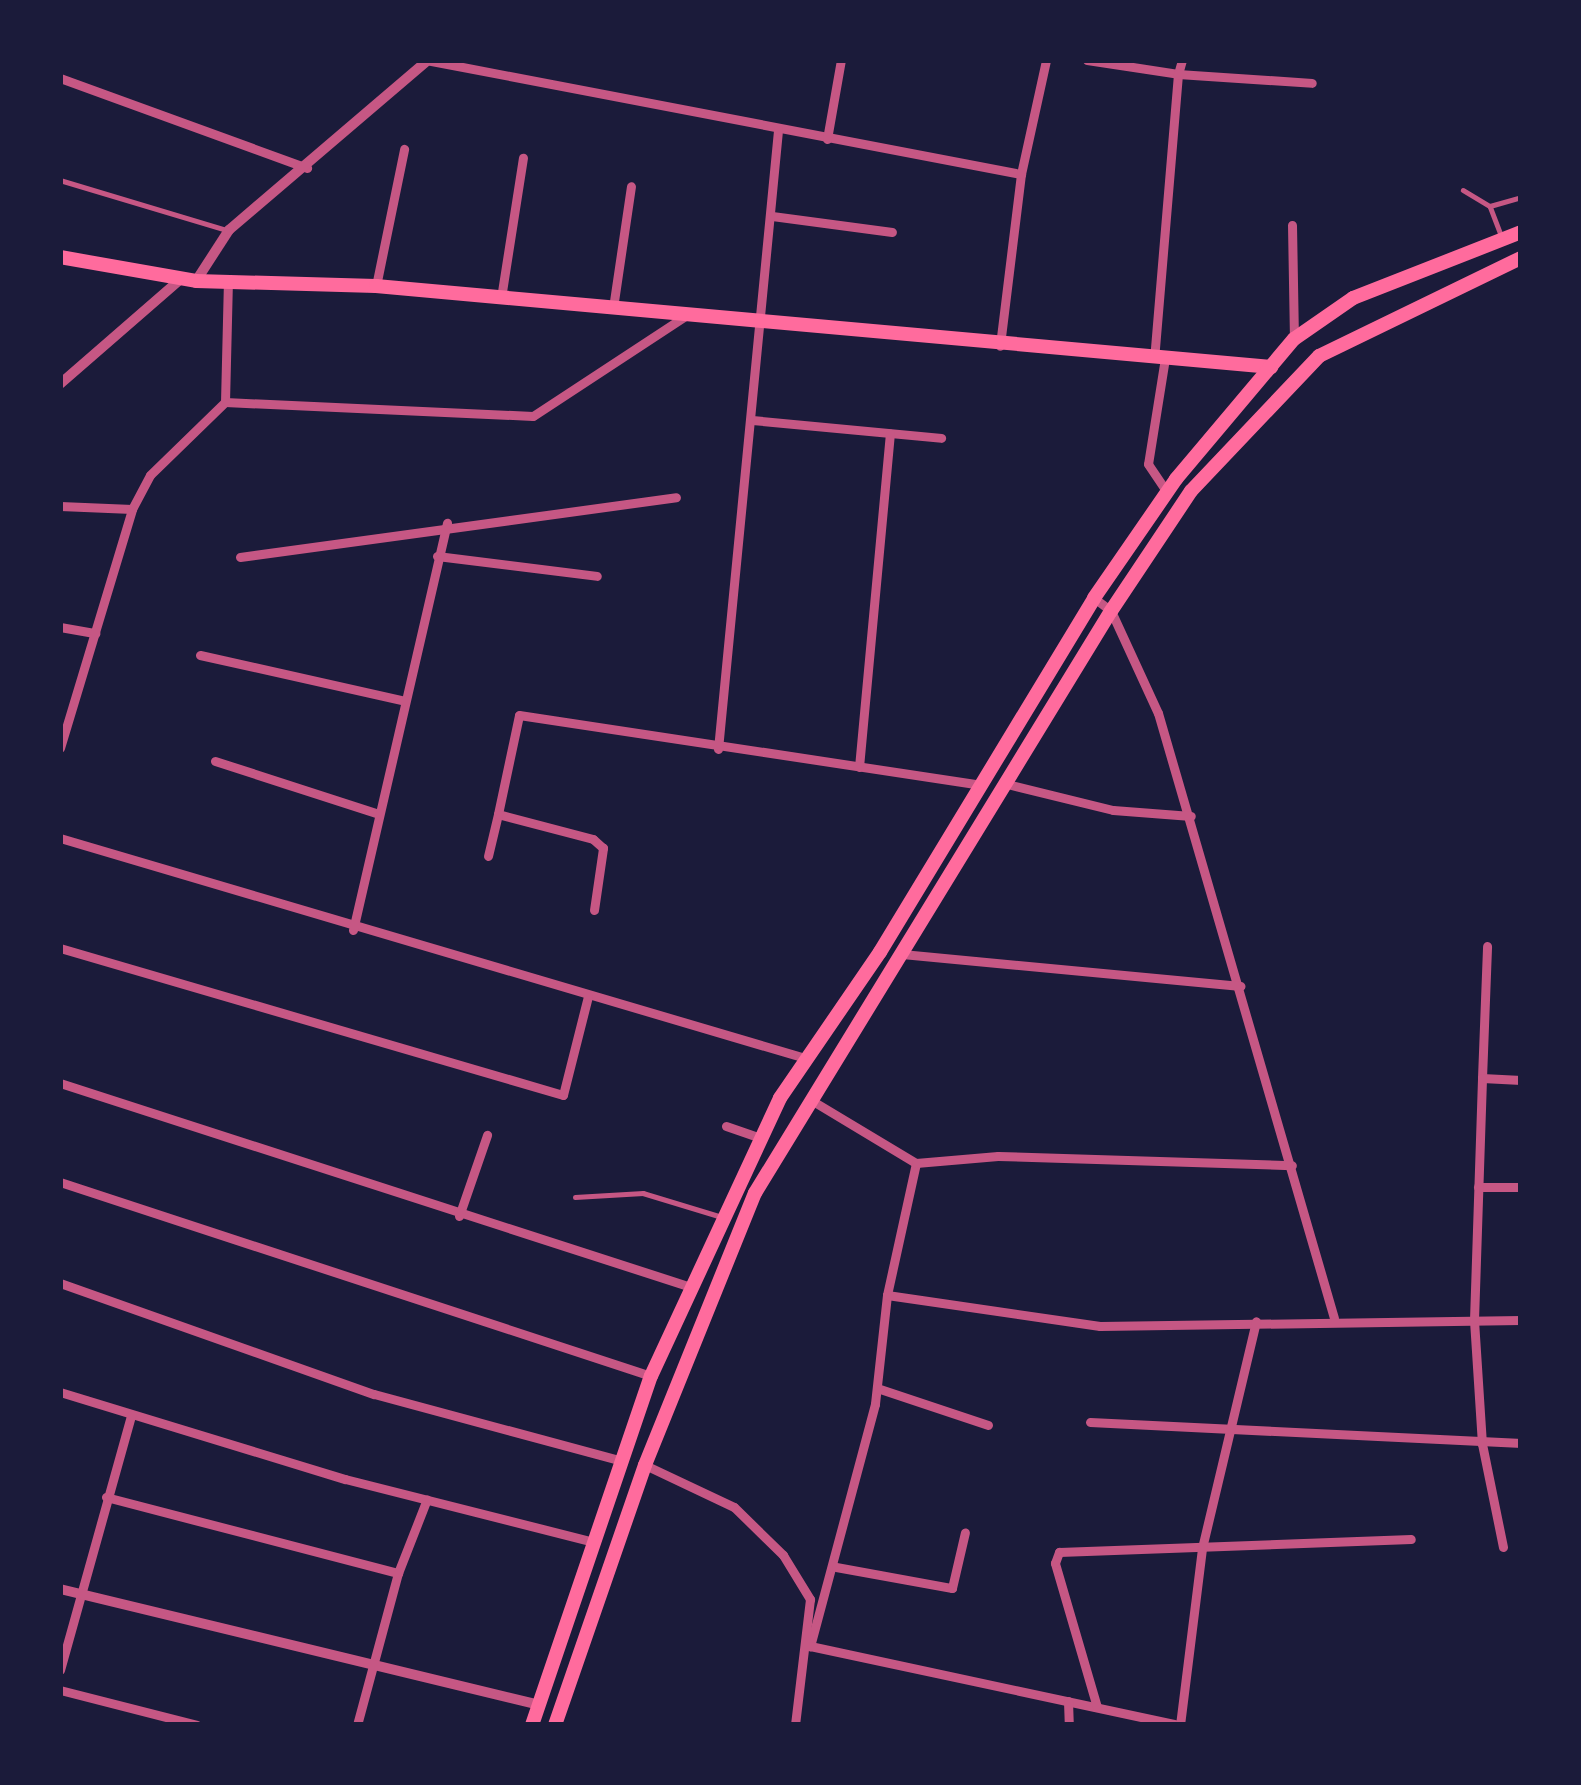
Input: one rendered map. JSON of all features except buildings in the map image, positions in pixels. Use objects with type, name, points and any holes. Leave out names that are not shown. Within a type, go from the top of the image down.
[{"type":"main road","points":[[532,1725],[618,1460],[651,1376],[760,1138],[805,1058],[982,785],[1094,598],[1167,492],[1294,338],[1353,298],[1521,232]]},
{"type":"main road","points":[[60,257],[189,280],[376,286],[1271,367]]},
{"type":"main road","points":[[555,1725],[645,1465],[746,1213],[807,1098],[902,954],[1111,611],[1191,491],[1283,388],[1367,326],[1521,258]]},
{"type":"main road","points":[[1271,367],[1283,388]]},
{"type":"main road","points":[[618,1460],[645,1465]]},
{"type":"street","points":[[60,384],[189,280],[229,230],[307,168],[427,60],[1022,174]]},
{"type":"street","points":[[826,139],[842,60]]},
{"type":"street","points":[[1000,346],[1022,174],[1046,60]]},
{"type":"street","points":[[1087,60],[1178,74],[1312,83]]},
{"type":"street","points":[[1167,492],[1148,464],[1182,60]]},
{"type":"street","points":[[60,78],[307,168]]},
{"type":"street","points":[[718,749],[764,323],[778,130]]},
{"type":"street","points":[[376,286],[404,149]]},
{"type":"street","points":[[501,298],[523,158]]},
{"type":"street","points":[[613,308],[631,186]]},
{"type":"street","points":[[772,216],[892,232]]},
{"type":"street","points":[[1292,225],[1294,338]]},
{"type":"street","points":[[60,748],[132,509],[150,476],[225,402],[228,283]]},
{"type":"street","points":[[225,402],[532,416],[687,315]]},
{"type":"street","points":[[752,420],[941,438]]},
{"type":"street","points":[[859,767],[890,433]]},
{"type":"street","points":[[240,557],[447,523],[676,497]]},
{"type":"street","points":[[60,506],[132,509]]},
{"type":"street","points":[[353,930],[376,813],[447,523]]},
{"type":"street","points":[[437,556],[598,576]]},
{"type":"street","points":[[1094,598],[1111,611],[1158,713],[1334,1318]]},
{"type":"street","points":[[60,627],[95,633]]},
{"type":"street","points":[[200,655],[405,700]]},
{"type":"street","points":[[488,856],[519,715],[718,749],[982,785]]},
{"type":"street","points":[[215,761],[376,813]]},
{"type":"street","points":[[1007,784],[1113,810],[1190,816]]},
{"type":"street","points":[[498,814],[593,839],[603,848],[594,910]]},
{"type":"street","points":[[60,838],[353,930],[805,1058]]},
{"type":"street","points":[[1487,946],[1474,1320],[1482,1444],[1503,1547]]},
{"type":"street","points":[[60,948],[563,1095],[588,996]]},
{"type":"street","points":[[902,954],[1240,986]]},
{"type":"street","points":[[1482,1078],[1521,1080]]},
{"type":"street","points":[[60,1083],[459,1216],[691,1287]]},
{"type":"street","points":[[807,1098],[916,1163],[998,1156],[1292,1165]]},
{"type":"street","points":[[726,1126],[760,1138]]},
{"type":"street","points":[[459,1216],[488,1136]]},
{"type":"street","points":[[795,1725],[810,1646],[836,1567],[877,1388],[886,1295],[916,1163]]},
{"type":"street","points":[[60,1182],[651,1376]]},
{"type":"street","points":[[1478,1187],[1521,1187]]},
{"type":"street","points":[[60,1283],[374,1394],[618,1460]]},
{"type":"street","points":[[886,1295],[1100,1326],[1334,1318],[1521,1320]]},
{"type":"street","points":[[810,1646],[1180,1725],[1202,1548],[1256,1321]]},
{"type":"street","points":[[877,1388],[988,1425]]},
{"type":"street","points":[[60,1392],[590,1541]]},
{"type":"street","points":[[60,1670],[131,1415]]},
{"type":"street","points":[[1090,1421],[1229,1434],[1521,1443]]},
{"type":"street","points":[[645,1465],[734,1508],[783,1556],[810,1599],[810,1646]]},
{"type":"street","points":[[106,1497],[398,1573]]},
{"type":"street","points":[[357,1725],[398,1573],[428,1499]]},
{"type":"street","points":[[836,1567],[952,1588],[965,1532]]},
{"type":"street","points":[[1097,1707],[1055,1563],[1059,1552],[1411,1539]]},
{"type":"street","points":[[60,1589],[538,1705]]},
{"type":"street","points":[[60,1690],[197,1725]]},
{"type":"street","points":[[1068,1701],[1070,1725]]},
{"type":"lane","points":[[60,180],[229,230]]},
{"type":"lane","points":[[1462,190],[1490,206],[1504,239]]},
{"type":"lane","points":[[1490,206],[1521,197]]},
{"type":"lane","points":[[575,1197],[643,1193],[722,1217]]}]
